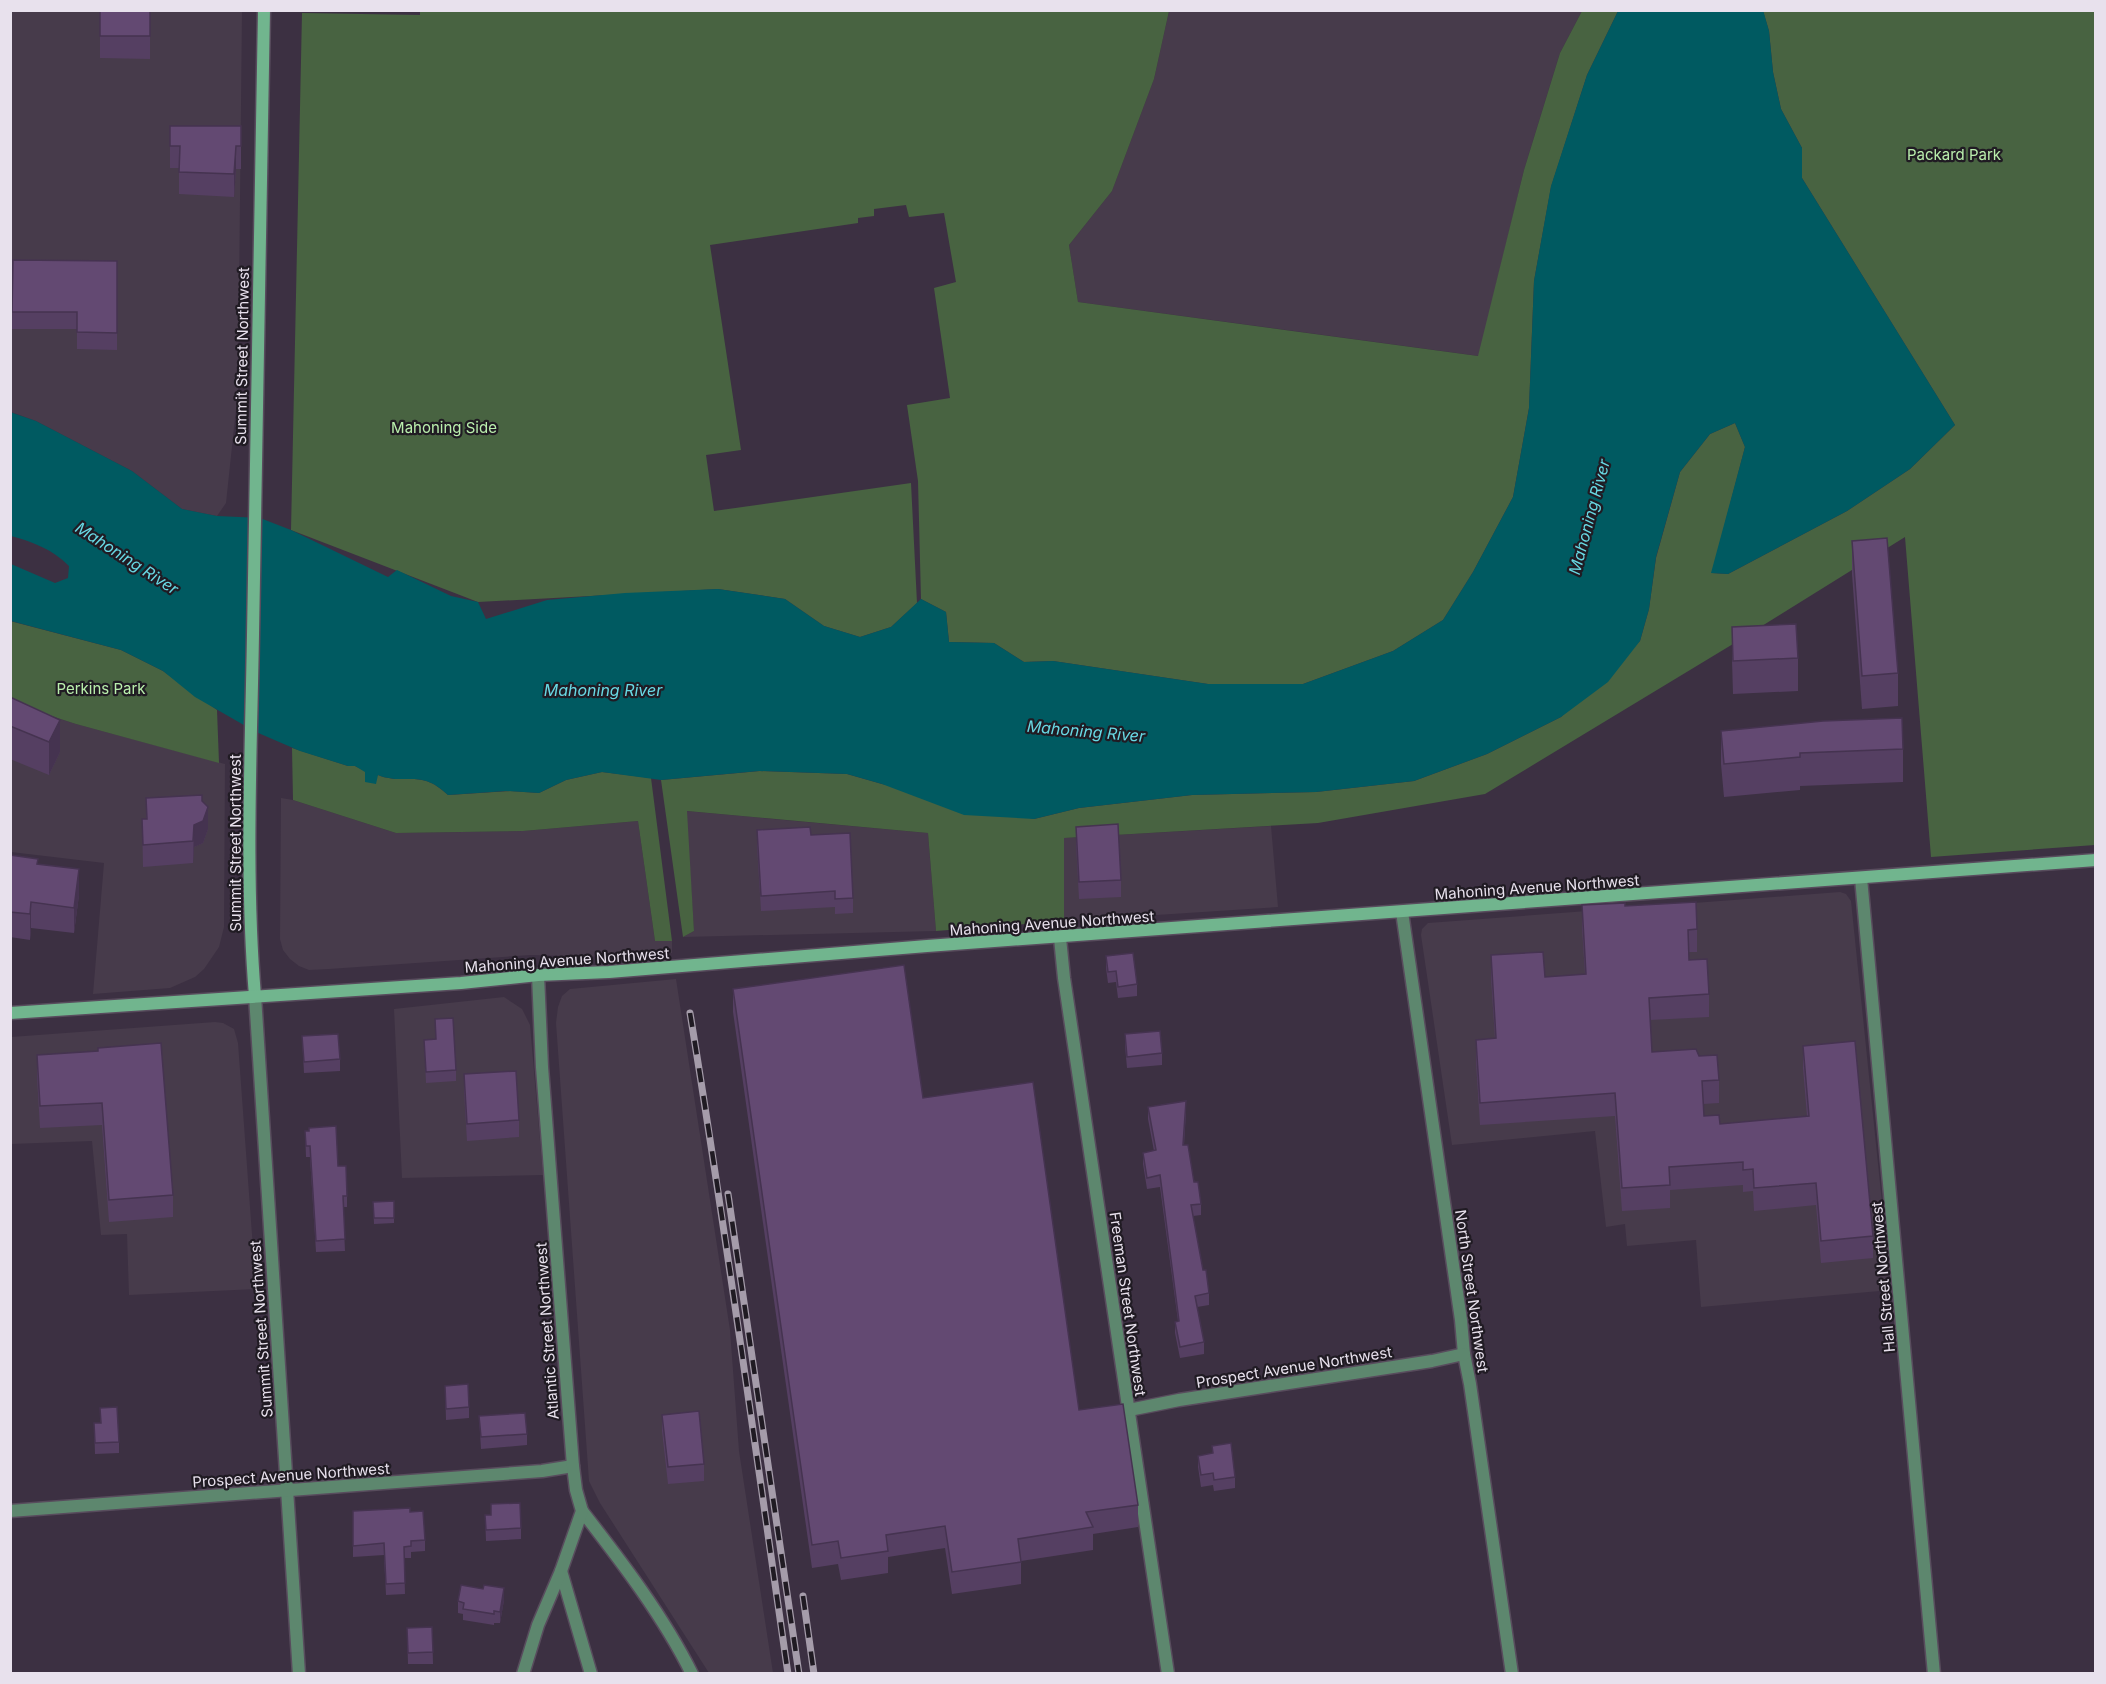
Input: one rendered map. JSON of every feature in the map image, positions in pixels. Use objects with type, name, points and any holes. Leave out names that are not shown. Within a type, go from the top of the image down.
[{"type":"main road","name":"Summit Street Northwest","points":[[255,996],[250,935],[249,810],[264,10]]},
{"type":"main road","name":"Mahoning Avenue Northwest","points":[[10,1013],[461,983],[538,975],[609,972],[927,946],[2096,860]]},
{"type":"street","name":"Hall Street Northwest","points":[[1861,878],[1934,1674]]},
{"type":"street","name":"North Street Northwest","points":[[1402,912],[1512,1674]]},
{"type":"street","name":"Freeman Street Northwest","points":[[1060,938],[1064,978],[1168,1674]]},
{"type":"street","name":"Atlantic Street Northwest","points":[[538,975],[542,1067],[573,1466],[582,1511]]},
{"type":"street","name":"Summit Street Northwest","points":[[255,996],[299,1674]]},
{"type":"street","name":"Prospect Avenue Northwest","points":[[1129,1410],[1464,1354]]},
{"type":"street","name":"Prospect Avenue Northwest","points":[[10,1511],[542,1471],[573,1466]]},
{"type":"street","points":[[523,1674],[538,1625],[561,1571],[582,1511]]},
{"type":"street","points":[[582,1511],[624,1566],[692,1674]]},
{"type":"street","points":[[561,1571],[591,1674]]},
{"type":"shaded area","points":[[10,11],[242,11],[238,390],[226,503],[217,516],[182,509],[132,471],[36,421],[11,412]]},
{"type":"shaded area","points":[[1169,11],[1582,11],[1560,53],[1524,170],[1479,356],[1078,302],[1069,245],[1112,191],[1154,79]]},
{"type":"shaded area","points":[[10,703],[76,724],[225,764],[224,927],[219,947],[204,969],[195,977],[170,988],[93,994],[104,863],[11,852]]},
{"type":"shaded area","points":[[281,798],[396,833],[523,831],[638,821],[655,941],[672,941],[672,953],[606,957],[531,955],[309,970],[290,959],[283,950],[280,939]]},
{"type":"shaded area","points":[[686,811],[928,833],[936,931],[683,937],[694,931]]},
{"type":"shaded area","points":[[1271,826],[1278,907],[1064,921],[1064,838]]},
{"type":"shaded area","points":[[1840,892],[1846,894],[1851,901],[1891,1290],[1701,1307],[1696,1240],[1627,1246],[1625,1224],[1606,1227],[1595,1131],[1452,1145],[1421,935],[1422,929],[1428,923]]},
{"type":"shaded area","points":[[676,979],[730,1330],[739,1451],[773,1673],[709,1673],[600,1503],[589,1481],[556,1023],[558,1007],[562,996],[570,989]]},
{"type":"shaded area","points":[[504,997],[522,1009],[530,1025],[543,1175],[402,1178],[394,1009]]},
{"type":"shaded area","points":[[223,1023],[234,1029],[238,1043],[256,1289],[129,1295],[127,1234],[101,1235],[92,1141],[11,1144],[11,1037]]},
{"type":"green space","name":"Mahoning Side","points":[[420,10],[1169,11],[1154,79],[1112,191],[1069,245],[1078,302],[1478,356],[1524,170],[1560,53],[1582,11],[1618,11],[1587,75],[1551,187],[1534,281],[1529,408],[1513,497],[1473,572],[1443,620],[1393,651],[1303,684],[1208,684],[1053,661],[1024,662],[994,643],[949,642],[946,612],[921,599],[918,481],[907,405],[950,398],[934,288],[956,282],[944,213],[909,217],[906,205],[874,209],[874,216],[858,218],[858,223],[710,245],[741,450],[706,455],[714,511],[911,483],[917,603],[891,627],[860,637],[824,626],[785,599],[718,589],[478,602],[291,530],[302,13],[420,15]]},
{"type":"green space","name":"Packard Park","points":[[1763,11],[2095,11],[2095,845],[1931,857],[1905,537],[1485,794],[1318,823],[1064,838],[1064,921],[936,931],[928,833],[687,811],[694,931],[683,937],[661,780],[760,771],[847,774],[1034,819],[1079,808],[1192,795],[1316,792],[1414,781],[1487,754],[1561,717],[1640,641],[1649,609],[1656,558],[1680,472],[1710,434],[1735,423],[1745,447],[1712,573],[1728,574],[1847,511],[1910,469],[1955,425],[1802,178],[1802,148],[1781,109],[1773,72],[1769,31]]},
{"type":"green space","name":"Perkins Park","points":[[10,621],[121,650],[163,671],[217,710],[219,763],[76,724],[11,703]]},
{"type":"green space","points":[[292,748],[348,766],[355,766],[365,771],[365,782],[378,775],[396,779],[421,780],[438,787],[448,795],[510,791],[539,793],[566,780],[602,772],[651,778],[672,941],[655,941],[638,821],[523,831],[396,833],[293,800]]},
{"type":"water","name":"Mahoning River","points":[[1763,10],[1769,31],[1773,72],[1781,109],[1802,148],[1802,178],[1955,425],[1910,469],[1847,511],[1728,574],[1711,573],[1745,447],[1735,423],[1710,434],[1680,472],[1656,557],[1649,609],[1640,641],[1608,682],[1561,717],[1487,754],[1414,781],[1316,792],[1192,795],[1079,808],[1034,819],[964,815],[882,784],[847,774],[759,771],[661,780],[602,772],[566,780],[539,793],[506,791],[448,795],[429,782],[421,780],[396,779],[378,775],[376,784],[365,782],[365,772],[355,766],[348,766],[300,751],[256,732],[195,697],[163,671],[121,650],[11,621],[11,564],[55,583],[68,578],[69,566],[42,547],[11,536],[10,412],[36,421],[132,471],[182,509],[217,516],[260,518],[291,530],[388,577],[397,570],[451,596],[478,602],[486,619],[547,600],[625,593],[718,589],[785,599],[824,626],[860,637],[891,627],[921,599],[946,612],[949,642],[994,643],[1024,662],[1053,661],[1208,684],[1303,684],[1393,651],[1443,620],[1473,572],[1513,497],[1529,408],[1534,281],[1551,186],[1587,75],[1618,11]]},
{"type":"building","points":[[100,10],[150,10],[150,36],[100,36]]},
{"type":"building","points":[[170,126],[241,126],[241,146],[236,146],[234,174],[179,172],[180,146],[170,146]]},
{"type":"building","points":[[13,260],[117,261],[117,333],[77,332],[77,312],[12,312]]},
{"type":"building","points":[[1887,538],[1898,673],[1862,676],[1852,541]]},
{"type":"building","points":[[1796,624],[1798,658],[1733,661],[1732,627]]},
{"type":"building","points":[[10,697],[60,720],[49,742],[10,726]]},
{"type":"building","points":[[1902,718],[1903,749],[1800,753],[1800,757],[1724,764],[1721,731],[1823,721]]},
{"type":"building","points":[[202,795],[202,801],[208,807],[203,821],[194,825],[193,841],[143,845],[142,819],[147,819],[146,798]]},
{"type":"building","points":[[1118,824],[1121,880],[1079,882],[1076,827]]},
{"type":"building","points":[[810,827],[811,835],[850,833],[853,898],[835,899],[835,891],[761,896],[757,830]]},
{"type":"building","points":[[10,855],[38,859],[37,864],[79,869],[74,908],[31,902],[30,914],[10,912]]},
{"type":"building","points":[[1696,902],[1697,929],[1688,930],[1689,960],[1707,959],[1709,994],[1649,998],[1652,1052],[1696,1049],[1699,1056],[1717,1055],[1719,1080],[1702,1081],[1704,1116],[1719,1115],[1720,1124],[1809,1116],[1803,1046],[1855,1041],[1873,1236],[1821,1241],[1816,1183],[1754,1188],[1753,1169],[1743,1170],[1743,1162],[1669,1167],[1670,1185],[1622,1188],[1615,1093],[1480,1103],[1476,1040],[1496,1038],[1491,955],[1543,952],[1545,977],[1586,974],[1582,905],[1625,903],[1625,906]]},
{"type":"building","points":[[1133,953],[1137,984],[1118,987],[1116,971],[1108,972],[1106,956]]},
{"type":"building","points":[[904,965],[923,1098],[1033,1082],[1079,1410],[1123,1404],[1138,1505],[1086,1512],[1093,1527],[1018,1539],[1021,1562],[952,1572],[945,1526],[886,1535],[888,1551],[841,1558],[838,1541],[812,1545],[733,989]]},
{"type":"building","points":[[453,1018],[456,1070],[426,1072],[424,1040],[436,1039],[435,1019]]},
{"type":"building","points":[[1160,1031],[1162,1053],[1127,1057],[1125,1034]]},
{"type":"building","points":[[338,1034],[340,1059],[304,1062],[302,1036]]},
{"type":"building","points":[[161,1043],[173,1195],[109,1200],[102,1103],[40,1106],[37,1055],[98,1051],[98,1048]]},
{"type":"building","points":[[516,1071],[519,1120],[467,1124],[464,1074]]},
{"type":"building","points":[[1186,1101],[1183,1145],[1188,1145],[1194,1182],[1198,1182],[1201,1204],[1191,1205],[1209,1293],[1195,1296],[1204,1342],[1180,1347],[1175,1322],[1179,1321],[1160,1175],[1147,1178],[1143,1153],[1156,1150],[1148,1107]]},
{"type":"building","points":[[336,1126],[338,1166],[346,1166],[347,1196],[343,1196],[345,1239],[316,1241],[310,1146],[306,1146],[305,1131],[309,1131],[309,1128]]},
{"type":"building","points":[[394,1201],[394,1218],[374,1218],[373,1202]]},
{"type":"building","points":[[468,1384],[469,1407],[446,1409],[445,1386]]},
{"type":"building","points":[[117,1407],[119,1442],[95,1443],[94,1423],[101,1423],[100,1408]]},
{"type":"building","points":[[699,1411],[704,1464],[668,1467],[662,1415]]},
{"type":"building","points":[[525,1413],[527,1434],[481,1437],[479,1416]]},
{"type":"building","points":[[1231,1443],[1235,1477],[1214,1480],[1213,1473],[1201,1475],[1198,1456],[1213,1453],[1212,1446]]},
{"type":"building","points":[[520,1503],[521,1528],[486,1530],[485,1515],[491,1515],[491,1504]]},
{"type":"building","points":[[410,1508],[410,1512],[423,1511],[425,1540],[411,1541],[411,1546],[404,1547],[405,1583],[386,1584],[384,1543],[353,1546],[353,1511]]},
{"type":"building","points":[[461,1585],[483,1589],[484,1585],[504,1588],[500,1612],[494,1611],[494,1614],[463,1609],[464,1603],[458,1601]]},
{"type":"building","points":[[432,1627],[433,1652],[408,1653],[407,1628]]},
{"type":"railway","points":[[690,1013],[788,1674]]},
{"type":"railway","points":[[728,1194],[799,1674]]},
{"type":"railway","points":[[803,1596],[814,1674]]}]
